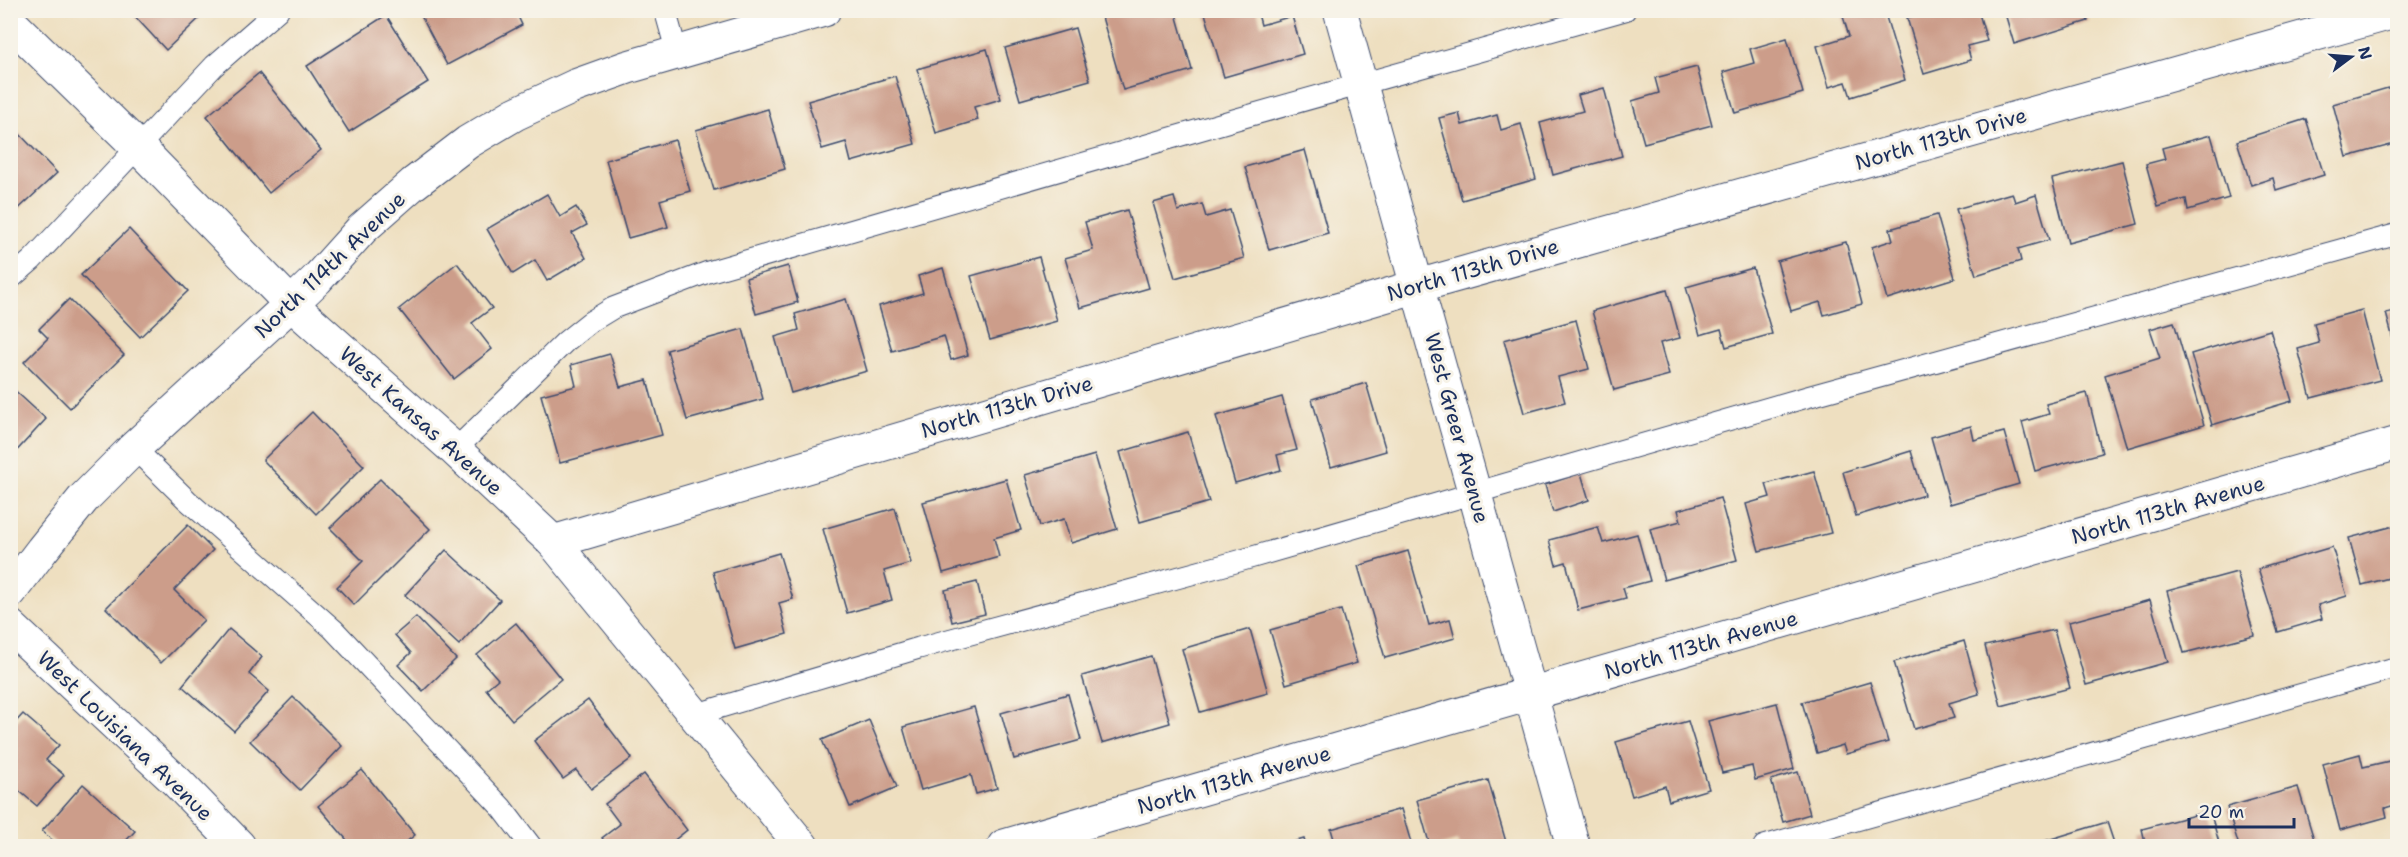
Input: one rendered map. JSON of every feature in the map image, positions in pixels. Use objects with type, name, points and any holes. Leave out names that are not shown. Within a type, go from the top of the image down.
[{"type":"street","name":"North 114th Avenue","points":[[10,592],[84,498],[134,448],[291,304],[362,229],[413,184],[468,142],[515,114],[575,86],[628,67],[824,10]]},
{"type":"street","name":"West Greer Avenue","points":[[1340,10],[1573,846]]},
{"type":"street","name":"North 113th Drive","points":[[553,542],[1418,286],[2397,11]]},
{"type":"street","name":"West Kansas Avenue","points":[[10,22],[137,146],[291,304],[455,450],[553,542],[802,846]]},
{"type":"street","name":"North 113th Avenue","points":[[1004,846],[2397,443]]},
{"type":"street","name":"West Louisiana Avenue","points":[[10,626],[177,782],[238,846]]},
{"type":"lane","points":[[10,279],[32,260],[214,66],[278,10]]},
{"type":"lane","points":[[665,10],[677,53]]},
{"type":"lane","points":[[455,450],[565,342],[598,318],[629,302],[708,272],[1625,10]]},
{"type":"lane","points":[[694,715],[918,648],[1475,494],[1807,397],[2397,234]]},
{"type":"lane","points":[[134,448],[187,500],[333,629],[501,808],[531,846]]},
{"type":"lane","points":[[1764,846],[2397,668]]},
{"type":"building","points":[[129,10],[208,10],[166,50]]},
{"type":"building","points":[[418,10],[515,10],[522,25],[447,65]]},
{"type":"building","points":[[1100,10],[1175,10],[1192,70],[1123,90]]},
{"type":"building","points":[[1204,10],[1257,10],[1261,25],[1292,16],[1303,54],[1224,77]]},
{"type":"building","points":[[1841,10],[1884,10],[1905,80],[1851,97],[1846,82],[1829,87],[1817,46],[1849,36]]},
{"type":"building","points":[[1933,10],[1978,10],[1987,41],[1967,46],[1971,60],[1924,74],[1907,18]]},
{"type":"building","points":[[2004,10],[2085,10],[2088,21],[2014,44]]},
{"type":"building","points":[[386,15],[428,82],[349,132],[307,66]]},
{"type":"building","points":[[1075,28],[1090,80],[1020,100],[1005,48]]},
{"type":"building","points":[[1787,38],[1803,93],[1735,113],[1723,72],[1754,63],[1750,49]]},
{"type":"building","points":[[987,49],[1001,99],[974,107],[978,120],[936,133],[917,69]]},
{"type":"building","points":[[1697,67],[1712,125],[1644,143],[1632,101],[1659,93],[1655,78]]},
{"type":"building","points":[[259,73],[321,150],[269,193],[207,116]]},
{"type":"building","points":[[895,76],[915,144],[851,162],[846,142],[822,149],[808,101]]},
{"type":"building","points":[[2398,85],[2398,143],[2347,157],[2333,104]]},
{"type":"building","points":[[1604,88],[1622,156],[1553,175],[1540,123],[1583,111],[1578,95]]},
{"type":"building","points":[[768,109],[785,169],[714,190],[696,130]]},
{"type":"building","points":[[1459,113],[1462,125],[1497,115],[1501,130],[1521,124],[1536,179],[1462,200],[1439,118]]},
{"type":"building","points":[[2306,119],[2324,175],[2276,190],[2273,178],[2251,185],[2237,141]]},
{"type":"building","points":[[10,124],[57,173],[13,214],[10,211]]},
{"type":"building","points":[[2211,135],[2229,198],[2188,210],[2186,199],[2158,207],[2146,164],[2165,159],[2162,148]]},
{"type":"building","points":[[675,140],[690,191],[660,200],[668,227],[628,238],[606,160]]},
{"type":"building","points":[[1305,150],[1328,233],[1269,250],[1245,167]]},
{"type":"building","points":[[2122,161],[2138,224],[2068,243],[2052,179]]},
{"type":"building","points":[[2012,193],[2015,202],[2036,195],[2049,240],[2018,249],[2021,261],[1976,275],[1956,209]]},
{"type":"building","points":[[547,194],[560,217],[576,207],[587,225],[572,233],[586,258],[547,281],[535,260],[513,274],[487,229]]},
{"type":"building","points":[[1174,197],[1178,211],[1202,204],[1206,217],[1230,210],[1244,258],[1175,278],[1153,203]]},
{"type":"building","points":[[1127,210],[1149,288],[1080,308],[1065,258],[1093,250],[1085,222]]},
{"type":"building","points":[[1937,215],[1955,278],[1887,299],[1872,247],[1893,240],[1890,229]]},
{"type":"building","points":[[129,229],[188,291],[140,337],[81,275]]},
{"type":"building","points":[[1846,242],[1862,304],[1824,315],[1820,302],[1791,311],[1777,261]]},
{"type":"building","points":[[1039,257],[1057,321],[990,340],[971,276]]},
{"type":"building","points":[[457,263],[492,308],[472,323],[492,349],[454,379],[399,309]]},
{"type":"building","points":[[788,266],[798,302],[756,314],[746,278]]},
{"type":"building","points":[[943,268],[968,355],[951,360],[944,336],[892,351],[879,306],[923,293],[918,276]]},
{"type":"building","points":[[1753,268],[1772,334],[1726,347],[1721,329],[1700,335],[1686,287]]},
{"type":"building","points":[[1667,290],[1680,338],[1660,343],[1669,375],[1614,390],[1592,311]]},
{"type":"building","points":[[69,299],[124,355],[70,408],[24,362],[48,338],[39,329]]},
{"type":"building","points":[[846,299],[867,371],[791,393],[775,337],[799,330],[795,314]]},
{"type":"building","points":[[2362,310],[2380,380],[2311,398],[2298,349],[2319,343],[2314,323]]},
{"type":"building","points":[[2398,310],[2398,354],[2397,354],[2386,313]]},
{"type":"building","points":[[1576,320],[1589,369],[1558,377],[1565,402],[1524,413],[1504,340]]},
{"type":"building","points":[[2174,322],[2204,425],[2127,448],[2105,375],[2160,358],[2150,329]]},
{"type":"building","points":[[743,329],[763,399],[687,420],[667,350]]},
{"type":"building","points":[[2270,330],[2292,401],[2212,425],[2191,354]]},
{"type":"building","points":[[610,354],[620,387],[647,380],[662,435],[560,463],[541,395],[576,386],[571,365]]},
{"type":"building","points":[[1366,383],[1386,451],[1331,467],[1312,399]]},
{"type":"building","points":[[10,386],[46,419],[10,458]]},
{"type":"building","points":[[2087,393],[2102,453],[2035,471],[2022,422],[2049,414],[2046,404]]},
{"type":"building","points":[[1282,397],[1297,450],[1277,455],[1281,470],[1235,483],[1216,416]]},
{"type":"building","points":[[312,412],[364,466],[316,514],[263,460]]},
{"type":"building","points":[[1971,426],[1974,440],[2004,432],[2019,484],[1950,504],[1931,437]]},
{"type":"building","points":[[1188,432],[1209,502],[1140,522],[1120,452]]},
{"type":"building","points":[[1911,451],[1924,495],[1856,516],[1843,472]]},
{"type":"building","points":[[1095,455],[1117,529],[1071,543],[1064,519],[1040,526],[1025,475]]},
{"type":"building","points":[[1814,471],[1831,533],[1759,551],[1746,504],[1770,497],[1766,484]]},
{"type":"building","points":[[1581,473],[1589,500],[1553,512],[1545,485]]},
{"type":"building","points":[[380,479],[430,529],[354,605],[337,587],[363,561],[330,528]]},
{"type":"building","points":[[1006,479],[1021,530],[994,538],[999,557],[943,573],[923,502]]},
{"type":"building","points":[[1720,498],[1737,560],[1664,580],[1650,529],[1681,521],[1678,510]]},
{"type":"building","points":[[895,508],[911,563],[884,571],[892,600],[847,613],[823,529]]},
{"type":"building","points":[[188,525],[213,550],[174,590],[204,620],[161,663],[106,608]]},
{"type":"building","points":[[2398,525],[2398,590],[2393,577],[2362,585],[2349,538]]},
{"type":"building","points":[[1598,527],[1603,543],[1637,534],[1650,581],[1623,588],[1626,598],[1578,610],[1566,562],[1556,565],[1549,540]]},
{"type":"building","points":[[2332,547],[2347,596],[2318,605],[2322,619],[2278,632],[2258,569]]},
{"type":"building","points":[[446,550],[500,600],[459,645],[405,595]]},
{"type":"building","points":[[1408,551],[1429,625],[1450,619],[1455,638],[1385,658],[1358,566]]},
{"type":"building","points":[[779,553],[793,599],[779,603],[787,634],[735,649],[713,572]]},
{"type":"building","points":[[2237,572],[2254,635],[2184,653],[2167,591]]},
{"type":"building","points":[[977,582],[985,614],[952,622],[945,590]]},
{"type":"building","points":[[2150,600],[2168,662],[2086,685],[2069,622]]},
{"type":"building","points":[[1341,610],[1357,663],[1286,684],[1270,630]]},
{"type":"building","points":[[416,617],[456,659],[423,691],[398,665],[411,653],[395,635]]},
{"type":"building","points":[[516,623],[561,679],[512,720],[486,689],[498,679],[477,655]]},
{"type":"building","points":[[229,629],[262,657],[249,674],[269,691],[234,731],[182,686]]},
{"type":"building","points":[[1250,629],[1268,693],[1200,712],[1182,649]]},
{"type":"building","points":[[2054,630],[2070,688],[2001,706],[1985,646]]},
{"type":"building","points":[[1964,641],[1979,694],[1949,703],[1954,718],[1914,729],[1894,662]]},
{"type":"building","points":[[1151,656],[1170,723],[1102,743],[1082,676]]},
{"type":"building","points":[[1870,682],[1888,742],[1846,754],[1843,745],[1817,753],[1802,702]]},
{"type":"building","points":[[1068,694],[1081,740],[1014,759],[1001,713]]},
{"type":"building","points":[[293,697],[342,746],[300,790],[250,741]]},
{"type":"building","points":[[588,700],[632,758],[591,789],[576,770],[563,779],[534,741]]},
{"type":"building","points":[[1777,703],[1794,769],[1755,780],[1752,766],[1722,773],[1708,721]]},
{"type":"building","points":[[974,707],[997,788],[976,794],[971,775],[921,790],[903,727]]},
{"type":"building","points":[[23,714],[59,745],[46,760],[64,775],[37,806],[17,789],[10,797],[10,728]]},
{"type":"building","points":[[869,720],[897,787],[850,807],[822,740]]},
{"type":"building","points":[[1688,721],[1709,789],[1669,801],[1665,786],[1632,796],[1616,742]]},
{"type":"building","points":[[2360,754],[2363,767],[2394,760],[2398,774],[2398,804],[2385,808],[2387,817],[2340,830],[2323,764]]},
{"type":"building","points":[[362,770],[415,835],[401,846],[352,846],[318,806]]},
{"type":"building","points":[[1798,772],[1810,814],[1783,822],[1771,780]]},
{"type":"building","points":[[644,774],[687,830],[667,846],[608,846],[602,838],[620,824],[605,804]]},
{"type":"building","points":[[1488,780],[1506,842],[1490,846],[1459,846],[1457,841],[1430,846],[1417,800]]},
{"type":"building","points":[[83,784],[135,831],[121,846],[59,846],[42,831]]},
{"type":"building","points":[[2298,787],[2316,846],[2239,846],[2227,807]]},
{"type":"building","points":[[1401,809],[1412,846],[1336,846],[1331,829]]},
{"type":"building","points":[[2210,811],[2220,846],[2146,846],[2142,829]]},
{"type":"building","points":[[2107,822],[2115,846],[2040,846],[2038,843]]},
{"type":"building","points":[[1304,839],[1306,846],[1279,846]]}]
